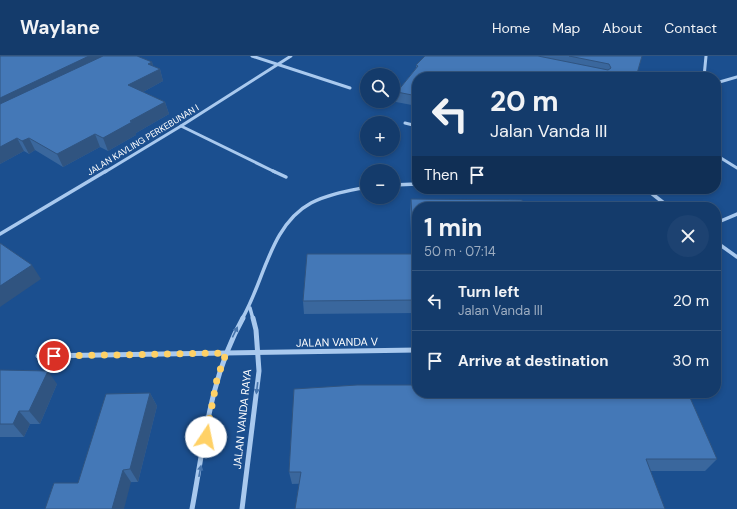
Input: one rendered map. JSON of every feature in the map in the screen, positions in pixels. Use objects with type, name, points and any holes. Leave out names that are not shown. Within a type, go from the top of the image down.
[{"type":"street","points":[[252,56],[350,88]]},
{"type":"street","name":"JALAN KAVLING PERKEBUNAN I","points":[[0,234],[181,126],[291,56]]},
{"type":"street","points":[[704,72],[706,56]]},
{"type":"street","points":[[721,82],[737,77]]},
{"type":"street","points":[[405,123],[412,125]]},
{"type":"street","points":[[181,126],[286,177]]},
{"type":"street","points":[[721,157],[737,168]]},
{"type":"street","points":[[400,185],[412,184]]},
{"type":"street","points":[[192,509],[217,379],[237,328],[250,308],[278,237],[295,216],[315,201],[342,192],[360,188]]},
{"type":"street","points":[[652,194],[663,202]]},
{"type":"street","points":[[721,221],[737,214]]},
{"type":"street","points":[[721,246],[737,257]]},
{"type":"street","name":"JALAN VANDA RAYA","points":[[242,509],[259,371],[256,330],[250,308]]},
{"type":"street","name":"JALAN VANDA V","points":[[38,356],[412,350]]},
{"type":"building","points":[[0,56],[89,56],[0,98]]},
{"type":"building","points":[[103,56],[137,56],[152,62],[148,64],[160,69],[128,85],[165,102],[103,138],[95,134],[57,154],[29,138],[22,141],[17,138],[0,147],[0,104]]},
{"type":"building","points":[[425,56],[538,56],[608,70],[611,68],[609,64],[569,56],[642,56],[637,72],[413,72],[418,66],[416,65]]},
{"type":"building","points":[[412,73],[412,95],[400,93],[400,88]]},
{"type":"building","points":[[411,199],[522,200],[523,202],[412,202],[412,217]]},
{"type":"building","points":[[0,243],[32,265],[0,286]]},
{"type":"building","points":[[307,254],[412,254],[412,300],[303,301]]},
{"type":"building","points":[[0,370],[48,371],[29,411],[19,411],[13,424],[0,424]]},
{"type":"building","points":[[357,385],[412,385],[412,398],[690,398],[717,459],[646,459],[665,509],[295,509],[301,472],[289,472],[294,389]]},
{"type":"building","points":[[150,393],[130,469],[123,470],[112,509],[45,509],[54,483],[78,483],[106,394]]},
{"type":"route","points":[[54,356],[226,353],[217,379],[206,437]]}]
